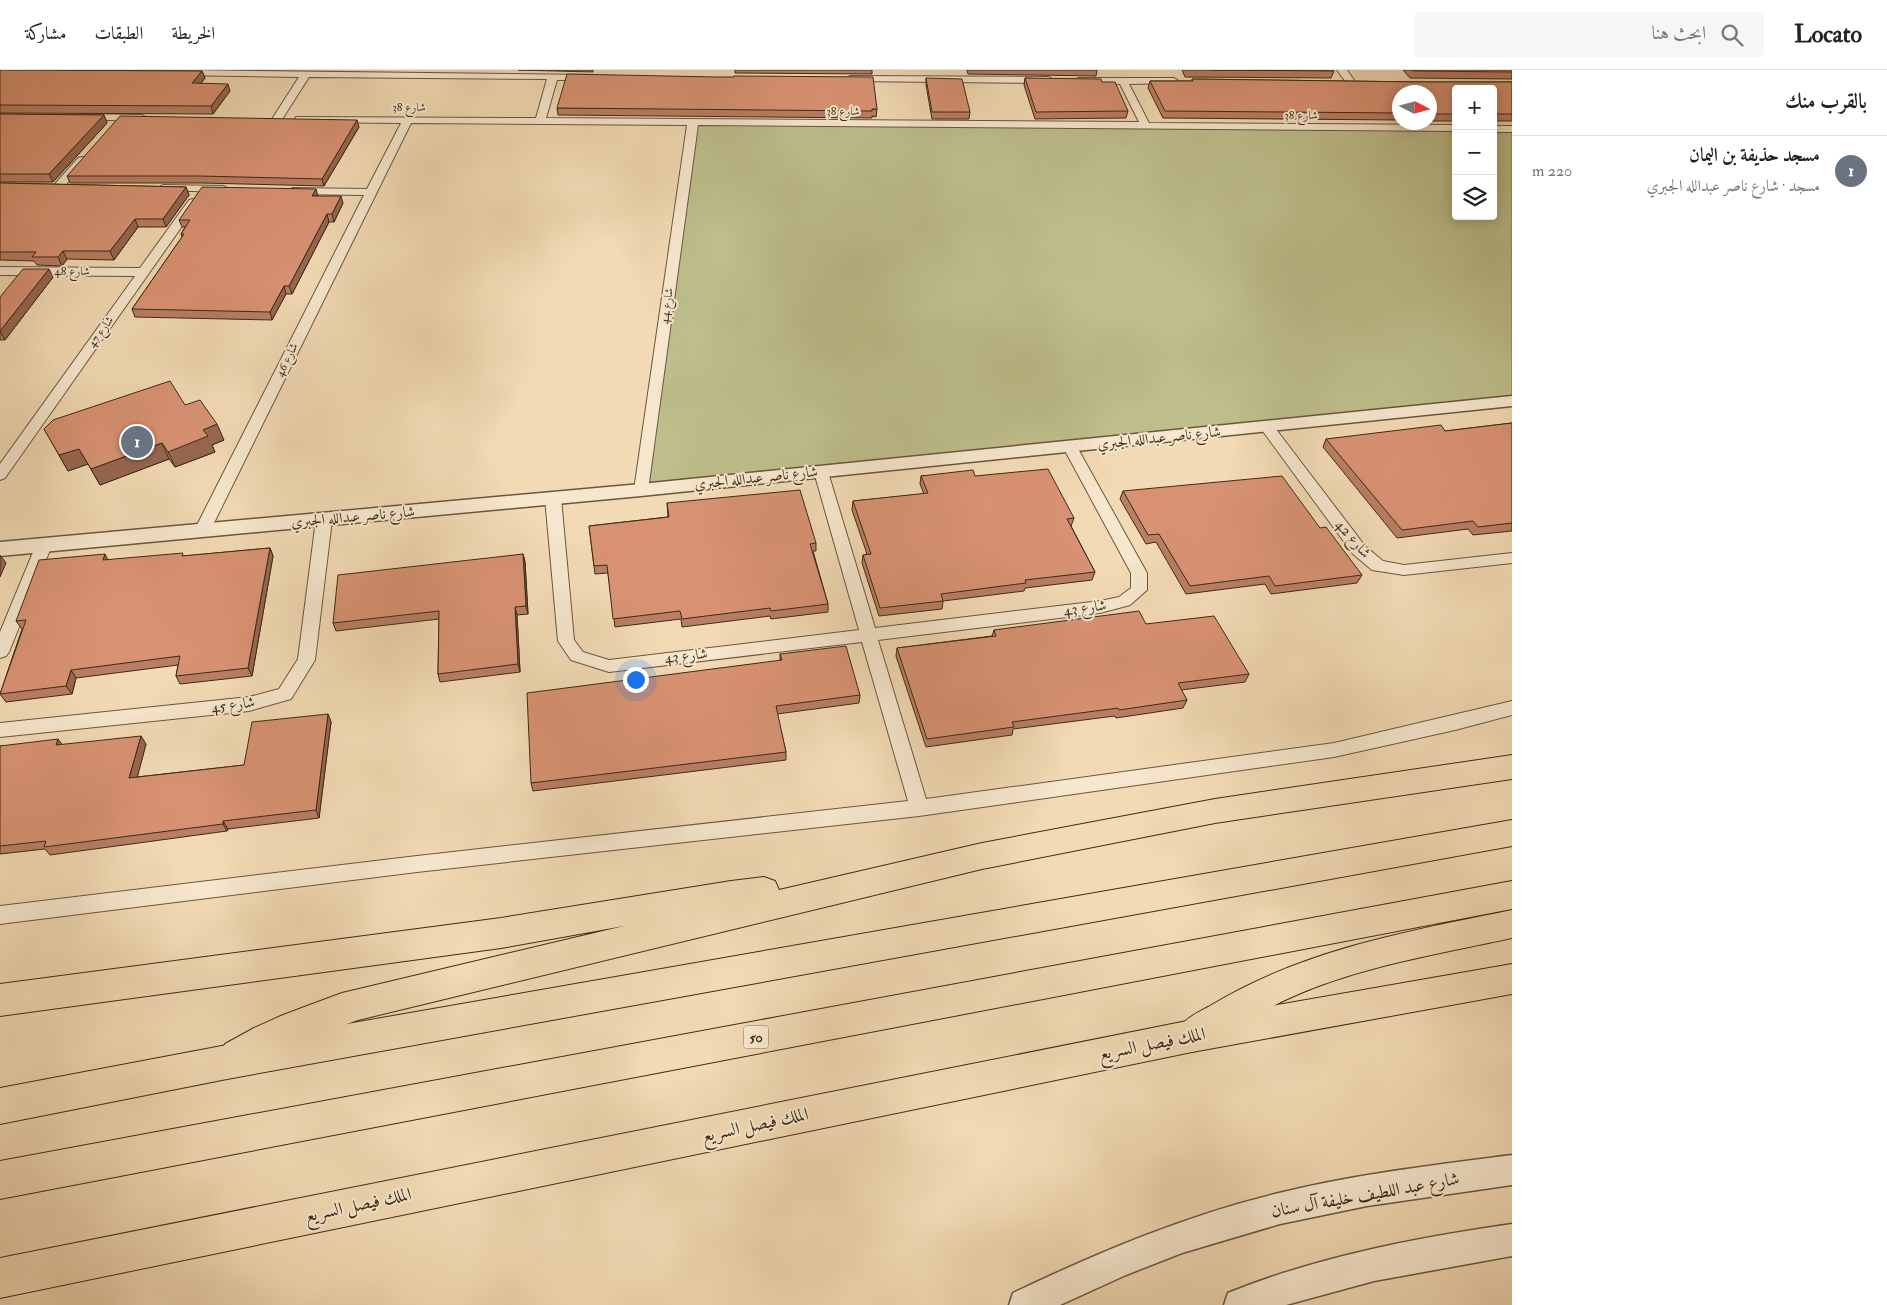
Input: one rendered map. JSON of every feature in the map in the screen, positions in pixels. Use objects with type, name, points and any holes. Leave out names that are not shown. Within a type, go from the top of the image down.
[{"type":"main road","points":[[227,1062],[261,1042],[293,1027],[358,1004],[863,883],[1012,850],[1215,811],[1512,767]]},
{"type":"main road","points":[[0,1106],[227,1062],[1512,832]]},
{"type":"main road","points":[[0,1000],[521,930],[739,894],[863,883]]},
{"type":"main road","name":"50","points":[[0,1180],[1512,895]]},
{"type":"main road","points":[[1192,1036],[1225,1015],[1294,980],[1383,952],[1512,924]]},
{"type":"main road","name":"الملك فيصل السريع","points":[[0,1278],[1192,1036],[1512,980]]},
{"type":"street","points":[[1342,70],[1351,83]]},
{"type":"street","points":[[171,73],[434,73],[603,77]]},
{"type":"street","name":"شارع 38","points":[[306,74],[272,119],[1452,128]]},
{"type":"street","points":[[841,79],[895,75],[1182,81]]},
{"type":"street","points":[[540,121],[553,76]]},
{"type":"street","points":[[1123,81],[1146,126]]},
{"type":"street","points":[[65,117],[150,118]]},
{"type":"street","points":[[108,131],[120,118]]},
{"type":"street","name":"شارع 46","points":[[203,528],[407,120]]},
{"type":"street","name":"شارع 44","points":[[641,490],[692,122]]},
{"type":"street","points":[[1497,128],[1512,129]]},
{"type":"street","points":[[77,188],[53,187],[89,152]]},
{"type":"street","points":[[154,188],[232,189]]},
{"type":"street","name":"شارع 47","points":[[0,476],[202,188]]},
{"type":"street","points":[[282,190],[371,192]]},
{"type":"street","name":"شارع 48","points":[[0,271],[144,272]]},
{"type":"street","name":"شارع ناصر عبدالله الجبري","points":[[0,548],[203,528],[324,520],[641,490],[1512,401]]},
{"type":"street","name":"شارع 42","points":[[1267,427],[1359,550],[1378,566],[1404,570],[1512,558]]},
{"type":"street","points":[[0,448],[21,446]]},
{"type":"street","name":"شارع 43","points":[[553,498],[566,641],[577,656],[609,666],[1100,607],[1124,601],[1139,590],[1139,572],[1070,447]]},
{"type":"street","points":[[821,472],[919,808]]},
{"type":"street","name":"شارع 45","points":[[0,730],[249,704],[285,694],[306,660],[324,520]]},
{"type":"street","points":[[0,652],[44,545]]},
{"type":"street","points":[[0,915],[408,865],[919,808],[1334,750],[1455,723],[1512,708]]},
{"type":"street","name":"شارع عبد اللطيف خليفة آل سنان","points":[[1026,1305],[1077,1279],[1142,1252],[1207,1229],[1271,1211],[1354,1193],[1512,1170]]},
{"type":"street","points":[[1240,1305],[1333,1274],[1469,1246],[1512,1240]]},
{"type":"green space","points":[[693,122],[1392,127],[1392,130],[1437,130],[1437,128],[1452,128],[1452,220],[1497,220],[1497,129],[1512,129],[1512,401],[641,490]]},
{"type":"building","points":[[0,70],[202,71],[192,83],[228,84],[211,106],[0,105]]},
{"type":"building","points":[[1211,70],[1333,70],[1334,71]]},
{"type":"building","points":[[1512,70],[1512,72],[1413,71]]},
{"type":"building","points":[[567,74],[716,77],[873,77],[877,109],[872,109],[872,111],[557,108]]},
{"type":"building","points":[[926,78],[962,79],[970,112],[932,112]]},
{"type":"building","points":[[1025,78],[1101,79],[1102,82],[1115,82],[1128,111],[1036,112]]},
{"type":"building","points":[[1192,79],[1512,82],[1512,114],[1497,114],[1497,85],[1452,85],[1452,114],[1437,114],[1437,85],[1392,85],[1392,113],[1165,111],[1150,81],[1193,81]]},
{"type":"building","points":[[0,114],[104,115],[49,174],[0,174]]},
{"type":"building","points":[[120,116],[357,120],[322,179],[200,176],[67,176]]},
{"type":"building","points":[[0,183],[186,187],[163,219],[135,219],[110,251],[63,251],[58,257],[32,257],[36,252],[0,252]]},
{"type":"building","points":[[202,187],[316,189],[312,196],[341,196],[332,214],[327,214],[289,286],[284,286],[270,312],[132,309],[184,234],[181,234],[190,220],[179,220]]},
{"type":"building","points":[[23,269],[49,269],[0,331],[0,297]]},
{"type":"building","points":[[170,381],[185,405],[200,400],[217,424],[203,430],[208,436],[168,452],[162,443],[91,469],[79,449],[59,455],[44,429],[53,420]]},
{"type":"building","points":[[1512,423],[1512,523],[1478,527],[1473,521],[1402,530],[1326,439],[1441,425],[1445,431]]},
{"type":"building","points":[[1048,469],[1074,518],[1067,519],[1095,572],[1025,580],[1026,583],[941,594],[943,601],[880,608],[863,555],[871,554],[853,501],[928,493],[921,476],[973,470],[975,476]]},
{"type":"building","points":[[1282,476],[1320,528],[1326,527],[1362,575],[1275,586],[1269,576],[1190,586],[1159,534],[1148,535],[1123,491]]},
{"type":"building","points":[[800,490],[816,543],[810,544],[828,604],[771,611],[770,608],[682,619],[680,611],[613,619],[607,565],[594,566],[589,526],[669,517],[667,503]]},
{"type":"building","points":[[270,548],[248,668],[176,676],[180,656],[71,670],[66,686],[0,694],[26,620],[16,621],[39,560],[105,554],[103,560],[183,553],[182,556]]},
{"type":"building","points":[[523,554],[526,606],[515,607],[518,664],[438,674],[439,611],[333,623],[338,575]]},
{"type":"building","points":[[1139,611],[1146,624],[1214,616],[1249,674],[1178,683],[1187,700],[1012,722],[1014,727],[927,739],[897,648],[996,636],[994,630]]},
{"type":"building","points":[[846,646],[860,695],[776,706],[786,752],[531,783],[527,693],[782,660],[780,654]]},
{"type":"building","points":[[328,714],[316,810],[223,821],[223,824],[44,847],[46,841],[0,846],[0,746],[58,739],[56,745],[141,736],[129,778],[244,765],[252,722]]},
{"type":"place","name":"مسجد حذيفة بن اليمان","points":[[137,442]]}]
